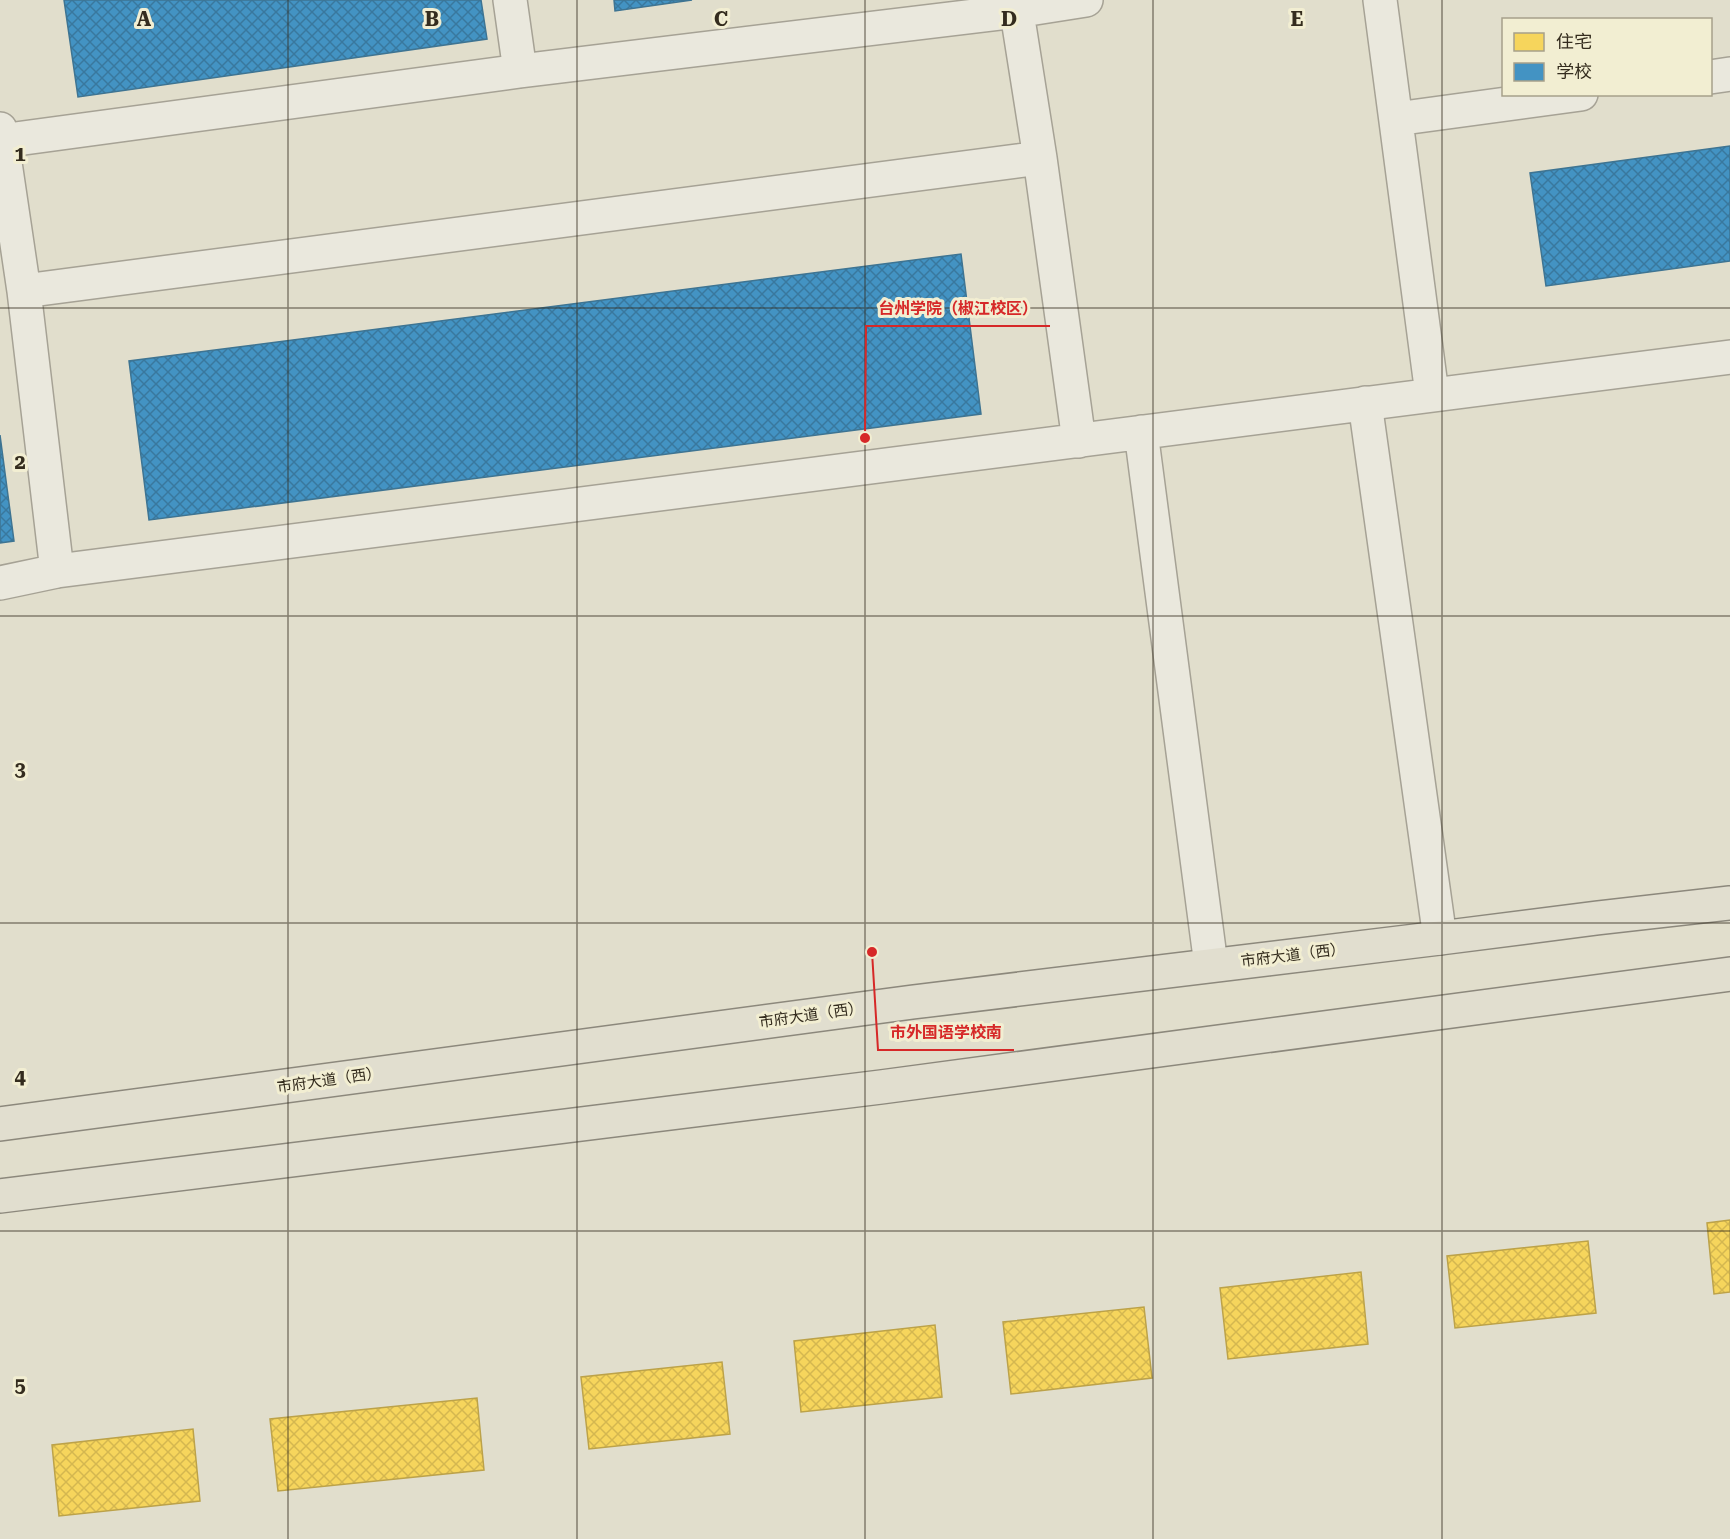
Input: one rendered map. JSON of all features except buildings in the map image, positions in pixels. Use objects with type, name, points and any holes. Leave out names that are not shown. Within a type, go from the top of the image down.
[{"type":"main road","name":"市府大道（西）","points":[[0,1124],[913,1002],[1730,903]]},
{"type":"main road","points":[[0,1196],[904,1084],[1730,975]]},
{"type":"street","points":[[510,0],[520,71]]},
{"type":"street","points":[[57,571],[24,291],[1,135],[520,71],[1016,5],[1086,0]]},
{"type":"street","points":[[1380,0],[1432,394]]},
{"type":"street","points":[[1016,5],[1040,158],[1079,441]]},
{"type":"street","points":[[1712,77],[1730,74]]},
{"type":"street","points":[[1396,120],[1567,96]]},
{"type":"street","points":[[24,291],[1040,158]]},
{"type":"street","points":[[0,583],[57,571],[1730,357]]},
{"type":"street","points":[[1365,403],[1440,938]]},
{"type":"street","points":[[1141,432],[1211,965]]},
{"type":"place","name":"台州学院（椒江校区）","points":[[865,438]]},
{"type":"place","name":"市外国语学校南","points":[[872,952]]}]
